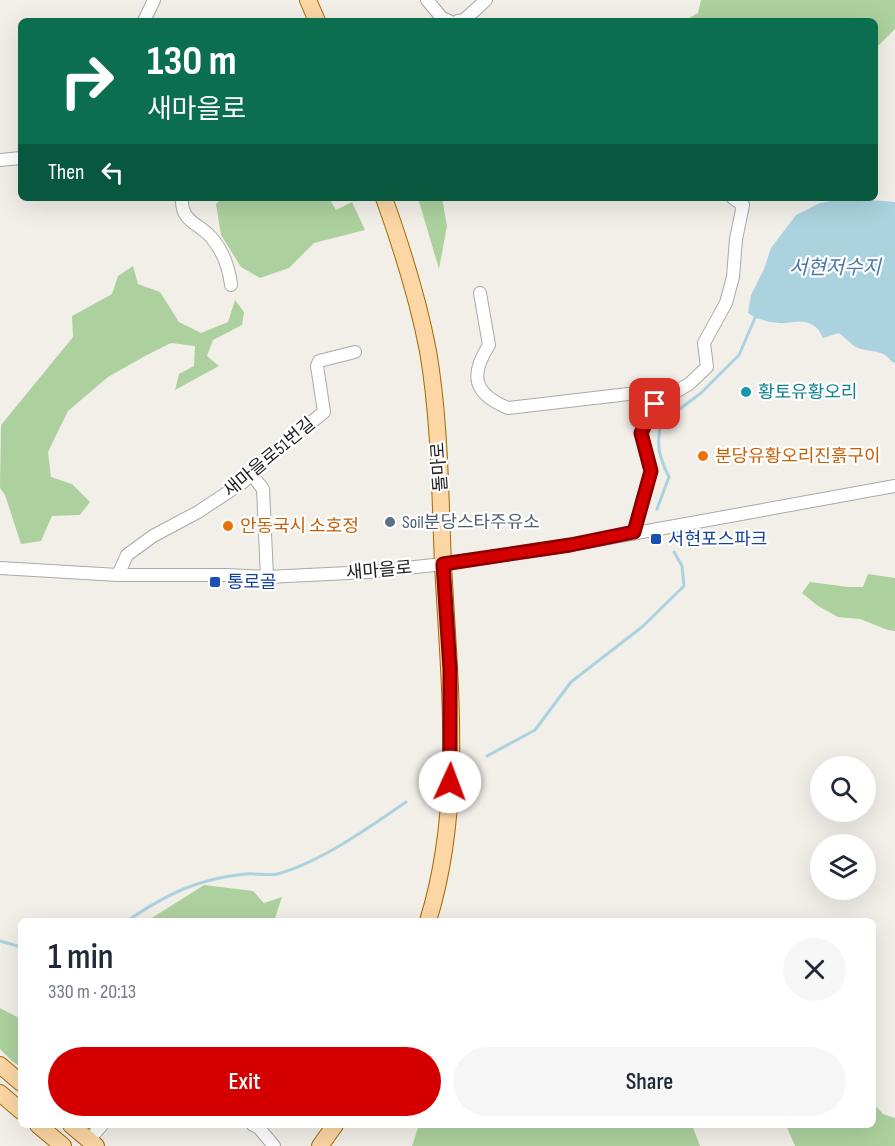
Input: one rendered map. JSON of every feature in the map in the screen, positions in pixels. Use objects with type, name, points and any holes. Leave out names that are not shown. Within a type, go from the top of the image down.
[{"type":"main road","points":[[308,0],[315,18]]},
{"type":"main road","name":"돌마로","points":[[385,201],[415,292],[428,352],[439,458],[450,669],[451,768],[447,820],[439,875],[429,918]]},
{"type":"main road","points":[[0,1065],[18,1080]]},
{"type":"main road","points":[[0,1093],[18,1108]]},
{"type":"main road","points":[[42,1128],[63,1146]]},
{"type":"main road","points":[[75,1128],[93,1143]]},
{"type":"main road","points":[[320,1146],[333,1128]]},
{"type":"street","points":[[145,18],[154,0]]},
{"type":"street","points":[[427,0],[442,18]]},
{"type":"street","points":[[466,18],[486,0]]},
{"type":"street","points":[[0,160],[18,158]]},
{"type":"street","points":[[182,201],[184,216],[212,238],[220,251],[228,266],[231,285]]},
{"type":"street","points":[[634,532],[651,471],[641,433],[655,404],[689,384],[707,368],[704,343],[726,303],[733,277],[736,239],[744,205],[738,201]]},
{"type":"street","points":[[480,293],[489,345],[481,357],[477,378],[484,394],[494,402],[508,408],[637,393],[655,404]]},
{"type":"street","name":"새마을로51번길","points":[[118,575],[127,555],[153,536],[198,512],[252,475],[272,454],[324,411],[317,366],[319,361],[356,352]]},
{"type":"street","points":[[252,475],[263,489],[267,577]]},
{"type":"street","name":"새마을로","points":[[0,568],[118,575],[227,574],[267,577],[358,572],[443,564],[570,545],[895,486]]},
{"type":"street","points":[[93,1143],[100,1128]]},
{"type":"street","points":[[259,1128],[274,1146]]},
{"type":"green space","points":[[701,0],[895,0],[895,29],[878,46],[878,18],[689,18],[698,13]]},
{"type":"green space","points":[[219,201],[331,201],[336,210],[352,202],[365,230],[314,243],[289,268],[260,278],[241,267],[221,235],[216,204]]},
{"type":"green space","points":[[419,201],[443,201],[447,226],[439,269]]},
{"type":"green space","points":[[133,266],[138,284],[160,292],[179,322],[201,333],[228,322],[235,300],[244,312],[242,325],[213,340],[207,356],[219,366],[175,390],[179,374],[194,366],[195,346],[171,343],[147,355],[108,377],[68,411],[48,452],[51,477],[72,484],[90,502],[80,515],[52,516],[41,541],[21,544],[5,495],[0,488],[1,425],[73,337],[72,316],[112,294],[118,276]]},
{"type":"green space","points":[[868,574],[895,578],[895,631],[860,619],[838,617],[818,606],[802,593],[810,582],[863,587]]},
{"type":"green space","points":[[204,885],[253,891],[264,903],[282,897],[275,918],[152,918]]},
{"type":"green space","points":[[0,1008],[18,1017],[18,1065],[0,1049]]},
{"type":"green space","points":[[876,1106],[883,1114],[895,1118],[895,1146],[795,1146],[787,1128],[876,1128]]},
{"type":"green space","points":[[418,1128],[693,1128],[700,1146],[412,1146]]},
{"type":"water","name":"서현저수지","points":[[831,201],[895,202],[895,363],[884,354],[854,346],[839,333],[823,338],[817,328],[807,322],[771,322],[748,313],[751,295],[771,248],[796,215],[820,203]]},
{"type":"waterway","points":[[657,509],[669,477],[659,451],[661,423],[701,393],[739,355],[755,318]]},
{"type":"waterway","points":[[487,756],[535,730],[571,682],[642,627],[684,586],[682,566],[674,552]]},
{"type":"waterway","points":[[132,918],[169,896],[197,884],[228,876],[273,875],[310,862],[344,843],[406,802]]},
{"type":"waterway","points":[[0,941],[18,946]]},
{"type":"place","name":"황토유황오리","points":[[746,392]]},
{"type":"place","name":"분당유황오리진흙구이","points":[[703,456]]},
{"type":"place","name":"Soil분당스타주유소","points":[[390,522]]},
{"type":"place","name":"안동국시 소호정","points":[[228,526]]},
{"type":"place","name":"서현포스파크","points":[[656,539]]},
{"type":"place","name":"통로골","points":[[215,582]]},
{"type":"route","points":[[450,782],[450,669],[443,564],[570,545],[634,532],[651,471],[641,433],[655,404]]}]
